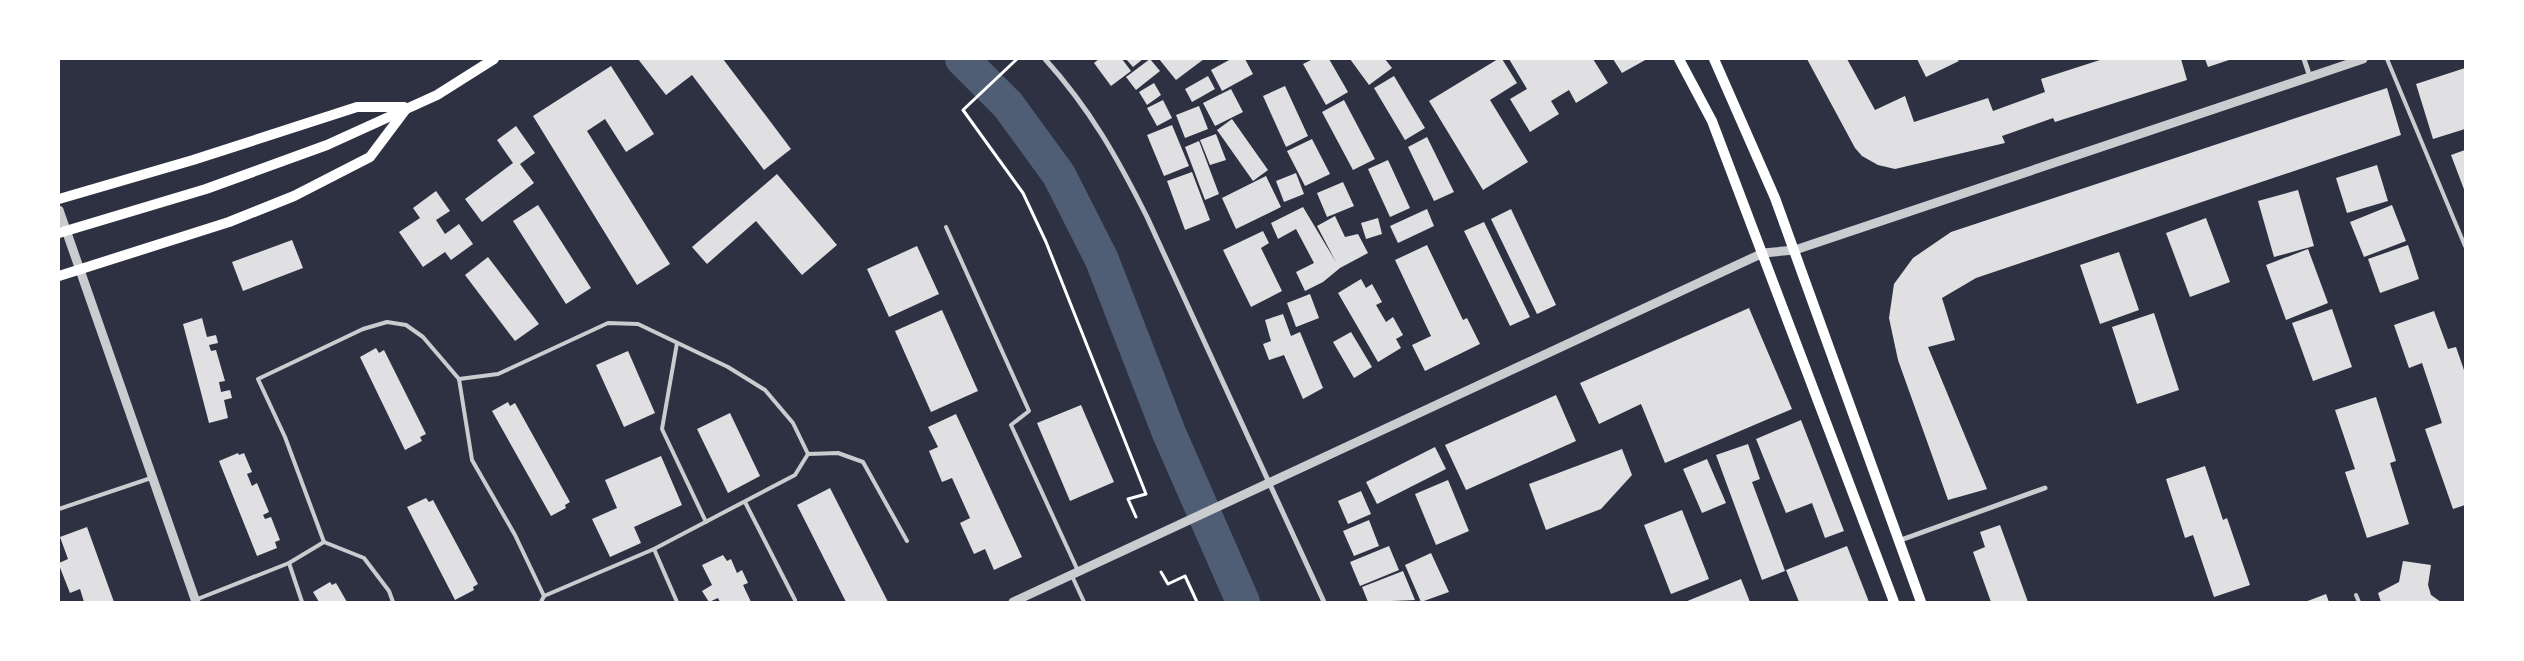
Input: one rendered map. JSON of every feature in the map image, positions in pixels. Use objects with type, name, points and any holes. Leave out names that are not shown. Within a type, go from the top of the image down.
[{"type":"main road","points":[[59,233],[206,189],[327,146],[437,95],[494,59]]},
{"type":"main road","points":[[1679,59],[1712,121],[1894,602]]},
{"type":"main road","points":[[1714,59],[1771,188],[1795,250],[1921,602]]},
{"type":"main road","points":[[59,199],[193,160],[357,107],[408,107]]},
{"type":"main road","points":[[59,276],[229,222],[294,196],[370,157],[408,107]]},
{"type":"street","points":[[1045,59],[1090,114],[1117,156],[1148,217],[1324,602]]},
{"type":"street","points":[[2304,59],[2310,77]]},
{"type":"street","points":[[1013,602],[1075,575],[1308,463],[1763,253],[1795,250],[2363,59]]},
{"type":"street","points":[[59,210],[196,601]]},
{"type":"street","points":[[1898,541],[2045,488]]},
{"type":"lane","points":[[2387,59],[2465,246]]},
{"type":"lane","points":[[946,227],[1029,411],[1011,425],[1075,575],[1084,602]]},
{"type":"lane","points":[[393,602],[389,590],[364,558],[324,542],[285,436],[258,379],[363,329],[387,322],[406,325],[423,338],[459,379],[472,460],[515,534],[544,596],[542,602]]},
{"type":"lane","points":[[459,379],[498,374],[608,323],[638,324],[728,367],[765,390],[793,423],[808,454]]},
{"type":"lane","points":[[677,343],[662,429],[706,522]]},
{"type":"lane","points":[[808,454],[838,453],[863,462],[907,541]]},
{"type":"lane","points":[[544,596],[654,549],[745,502],[795,475],[808,454]]},
{"type":"lane","points":[[59,509],[152,478]]},
{"type":"lane","points":[[745,502],[795,600]]},
{"type":"lane","points":[[196,601],[289,563],[324,542]]},
{"type":"lane","points":[[654,549],[677,602]]},
{"type":"lane","points":[[289,563],[302,602]]},
{"type":"lane","points":[[2356,594],[2359,602]]},
{"type":"path","points":[[1017,59],[963,110],[1023,193],[1046,242],[1146,494],[1128,499],[1136,517]]},
{"type":"path","points":[[1162,572],[1168,584],[1185,576],[1197,602]]},
{"type":"building","points":[[638,59],[723,59],[791,149],[764,170],[692,75],[666,95]]},
{"type":"building","points":[[1099,59],[1122,59],[1131,71],[1111,86],[1094,63]]},
{"type":"building","points":[[1126,59],[1143,59],[1133,67]]},
{"type":"building","points":[[1150,59],[1160,71],[1136,90],[1126,77]]},
{"type":"building","points":[[1159,59],[1204,59],[1176,80]]},
{"type":"building","points":[[1231,59],[1245,59],[1253,74],[1222,91],[1211,70]]},
{"type":"building","points":[[1313,59],[1329,59],[1348,92],[1326,105],[1303,64]]},
{"type":"building","points":[[1350,59],[1385,59],[1392,68],[1369,85]]},
{"type":"building","points":[[1498,59],[1502,59],[1517,83],[1490,100],[1528,162],[1483,190],[1429,101]]},
{"type":"building","points":[[1509,59],[1593,59],[1608,83],[1576,103],[1569,90],[1551,101],[1559,114],[1530,132],[1510,99],[1527,89]]},
{"type":"building","points":[[1613,59],[1647,59],[1622,73]]},
{"type":"building","points":[[1807,59],[1847,59],[1875,110],[1905,96],[1914,122],[1988,98],[1993,111],[2045,92],[2041,79],[2103,59],[2181,59],[2187,80],[2055,122],[2053,118],[2002,136],[2005,143],[1895,169],[1878,165],[1862,156],[1855,148]]},
{"type":"building","points":[[1917,59],[1957,59],[1959,61],[1926,77]]},
{"type":"building","points":[[2205,59],[2232,59],[2208,67]]},
{"type":"building","points":[[611,66],[654,134],[626,152],[605,119],[587,131],[670,264],[637,285],[533,116]]},
{"type":"building","points":[[2465,68],[2465,129],[2433,139],[2416,84]]},
{"type":"building","points":[[1208,76],[1215,89],[1192,102],[1185,89]]},
{"type":"building","points":[[1394,76],[1425,128],[1405,140],[1374,88]]},
{"type":"building","points":[[1154,83],[1161,95],[1147,105],[1139,92]]},
{"type":"building","points":[[1285,86],[1308,136],[1286,147],[1263,96]]},
{"type":"building","points":[[2387,88],[2401,135],[1976,278],[1942,298],[1955,340],[1928,347],[1987,489],[1948,500],[1898,360],[1889,318],[1894,284],[1913,258],[1951,232]]},
{"type":"building","points":[[1231,89],[1243,112],[1215,126],[1203,103]]},
{"type":"building","points":[[1163,100],[1172,118],[1157,126],[1147,108]]},
{"type":"building","points":[[1344,100],[1375,159],[1353,170],[1322,112]]},
{"type":"building","points":[[1199,106],[1208,129],[1185,138],[1176,115]]},
{"type":"building","points":[[1232,119],[1268,170],[1253,181],[1217,130]]},
{"type":"building","points":[[1172,125],[1189,166],[1164,176],[1147,135]]},
{"type":"building","points":[[516,126],[535,153],[520,164],[534,183],[482,222],[465,199],[513,163],[497,140]]},
{"type":"building","points":[[1216,134],[1226,160],[1210,165],[1200,140]]},
{"type":"building","points":[[1427,137],[1454,192],[1434,201],[1408,147]]},
{"type":"building","points":[[1312,139],[1330,174],[1305,186],[1287,151]]},
{"type":"building","points":[[1199,141],[1219,194],[1205,200],[1185,147]]},
{"type":"building","points":[[2465,150],[2465,192],[2451,155]]},
{"type":"building","points":[[1388,160],[1410,208],[1390,217],[1368,169]]},
{"type":"building","points":[[2377,165],[2388,201],[2347,213],[2336,178]]},
{"type":"building","points":[[1192,172],[1210,220],[1185,230],[1167,181]]},
{"type":"building","points":[[1296,173],[1304,194],[1284,202],[1276,181]]},
{"type":"building","points":[[777,174],[837,245],[802,275],[756,221],[707,264],[692,247]]},
{"type":"building","points":[[1266,176],[1281,207],[1236,229],[1222,198]]},
{"type":"building","points":[[1343,182],[1354,206],[1327,217],[1317,193]]},
{"type":"building","points":[[2298,190],[2314,246],[2274,257],[2258,201]]},
{"type":"building","points":[[436,191],[450,211],[436,220],[445,234],[459,224],[473,244],[451,260],[445,252],[423,267],[399,232],[420,218],[413,208]]},
{"type":"building","points":[[538,205],[591,288],[566,304],[513,221]]},
{"type":"building","points":[[2392,205],[2406,241],[2364,257],[2350,222]]},
{"type":"building","points":[[1303,207],[1336,262],[1317,226],[1335,216],[1345,237],[1358,234],[1368,253],[1340,268],[1323,282],[1305,291],[1296,272],[1314,263],[1296,229],[1278,239],[1271,223]]},
{"type":"building","points":[[1427,209],[1434,226],[1398,243],[1390,226]]},
{"type":"building","points":[[1511,209],[1556,305],[1537,314],[1491,219]]},
{"type":"building","points":[[1378,218],[1382,234],[1366,239],[1361,223]]},
{"type":"building","points":[[2206,218],[2230,282],[2190,297],[2166,233]]},
{"type":"building","points":[[1484,222],[1530,317],[1510,326],[1464,231]]},
{"type":"building","points":[[1263,231],[1269,243],[1261,248],[1282,291],[1251,307],[1223,250]]},
{"type":"building","points":[[292,240],[303,268],[243,291],[232,262]]},
{"type":"building","points":[[1427,245],[1463,320],[1467,318],[1480,344],[1425,371],[1412,345],[1431,336],[1395,260]]},
{"type":"building","points":[[2408,245],[2419,279],[2380,293],[2368,259]]},
{"type":"building","points":[[917,246],[939,294],[889,317],[867,269]]},
{"type":"building","points":[[2308,249],[2328,303],[2286,320],[2266,265]]},
{"type":"building","points":[[2119,252],[2139,310],[2100,324],[2080,265]]},
{"type":"building","points":[[488,257],[539,324],[515,341],[465,275]]},
{"type":"building","points":[[1361,279],[1366,288],[1372,284],[1382,302],[1376,305],[1386,322],[1393,317],[1403,335],[1396,339],[1401,348],[1378,362],[1338,293]]},
{"type":"building","points":[[1310,294],[1319,318],[1296,327],[1287,303]]},
{"type":"building","points":[[1749,308],[1792,409],[1665,463],[1641,404],[1599,424],[1580,383]]},
{"type":"building","points":[[2332,309],[2352,367],[2313,381],[2292,323]]},
{"type":"building","points":[[942,310],[978,391],[931,412],[895,331]]},
{"type":"building","points":[[2434,311],[2448,349],[2456,347],[2465,373],[2465,505],[2453,509],[2425,429],[2442,423],[2422,363],[2409,368],[2394,325]]},
{"type":"building","points":[[2154,313],[2179,390],[2137,404],[2112,327]]},
{"type":"building","points":[[1283,314],[1291,336],[1300,332],[1323,388],[1303,399],[1284,355],[1269,360],[1263,344],[1271,341],[1265,320]]},
{"type":"building","points":[[202,318],[207,337],[216,335],[218,343],[209,345],[211,351],[216,350],[225,381],[219,382],[221,392],[230,390],[232,398],[224,400],[228,418],[209,423],[183,324]]},
{"type":"building","points":[[1351,332],[1372,367],[1354,378],[1333,342]]},
{"type":"building","points":[[376,348],[379,353],[384,350],[426,434],[420,437],[422,441],[405,450],[360,357]]},
{"type":"building","points":[[628,351],[655,413],[624,427],[596,365]]},
{"type":"building","points":[[1556,395],[1576,441],[1466,490],[1445,445]]},
{"type":"building","points":[[2376,397],[2396,461],[2390,463],[2409,524],[2367,538],[2345,472],[2355,469],[2335,410]]},
{"type":"building","points":[[508,402],[510,406],[515,403],[570,502],[565,505],[566,508],[551,516],[492,411]]},
{"type":"building","points":[[1081,405],[1114,482],[1070,501],[1037,423]]},
{"type":"building","points":[[730,413],[760,476],[728,493],[697,429]]},
{"type":"building","points":[[956,414],[1022,557],[994,570],[985,549],[974,554],[960,523],[970,518],[952,478],[942,482],[929,451],[938,447],[928,427]]},
{"type":"building","points":[[1801,420],[1844,531],[1825,538],[1812,503],[1786,513],[1756,439]]},
{"type":"building","points":[[1748,444],[1760,479],[1752,482],[1785,571],[1762,580],[1716,455]]},
{"type":"building","points":[[1435,447],[1446,469],[1377,504],[1366,482]]},
{"type":"building","points":[[1622,449],[1632,475],[1601,509],[1546,530],[1529,484]]},
{"type":"building","points":[[238,453],[239,455],[244,453],[252,472],[247,474],[252,486],[257,483],[269,512],[263,515],[265,519],[271,517],[280,540],[275,542],[277,548],[257,556],[219,461]]},
{"type":"building","points":[[661,456],[682,505],[634,527],[641,543],[610,557],[592,519],[617,508],[605,480]]},
{"type":"building","points":[[1707,459],[1726,503],[1702,513],[1683,469]]},
{"type":"building","points":[[2205,466],[2223,520],[2227,518],[2250,585],[2214,597],[2193,535],[2185,538],[2166,479]]},
{"type":"building","points":[[1448,480],[1469,531],[1436,545],[1415,494]]},
{"type":"building","points":[[830,488],[888,602],[846,602],[797,505]]},
{"type":"building","points":[[1361,491],[1371,514],[1348,524],[1338,501]]},
{"type":"building","points":[[426,498],[429,502],[433,500],[478,584],[473,587],[474,590],[455,600],[407,507]]},
{"type":"building","points":[[1682,510],[1709,579],[1671,594],[1644,525]]},
{"type":"building","points":[[1369,520],[1379,546],[1354,556],[1343,531]]},
{"type":"building","points":[[2000,525],[2028,602],[1991,602],[1973,552],[1985,547],[1980,532]]},
{"type":"building","points":[[87,527],[114,602],[84,602],[80,589],[70,593],[59,565],[59,563],[68,559],[60,537]]},
{"type":"building","points":[[1389,546],[1399,570],[1360,586],[1350,562]]},
{"type":"building","points":[[1847,546],[1869,602],[1799,602],[1786,570]]},
{"type":"building","points":[[1431,553],[1449,592],[1421,602],[1405,565]]},
{"type":"building","points":[[723,555],[727,561],[731,559],[737,573],[742,570],[748,583],[743,585],[751,602],[720,602],[718,598],[709,602],[702,591],[712,585],[702,565]]},
{"type":"building","points":[[2403,561],[2431,565],[2428,585],[2431,595],[2441,602],[2381,602],[2378,593],[2399,582]]},
{"type":"building","points":[[1403,571],[1415,600],[1368,602],[1362,587]]},
{"type":"building","points":[[1741,579],[1750,602],[1685,602]]},
{"type":"building","points":[[330,582],[332,585],[336,583],[347,602],[319,602],[313,592]]},
{"type":"building","points":[[2326,594],[2329,602],[2305,602]]},
{"type":"waterway","points":[[962,59],[1008,105],[1059,175],[1102,260],[1169,433],[1243,602]]}]
